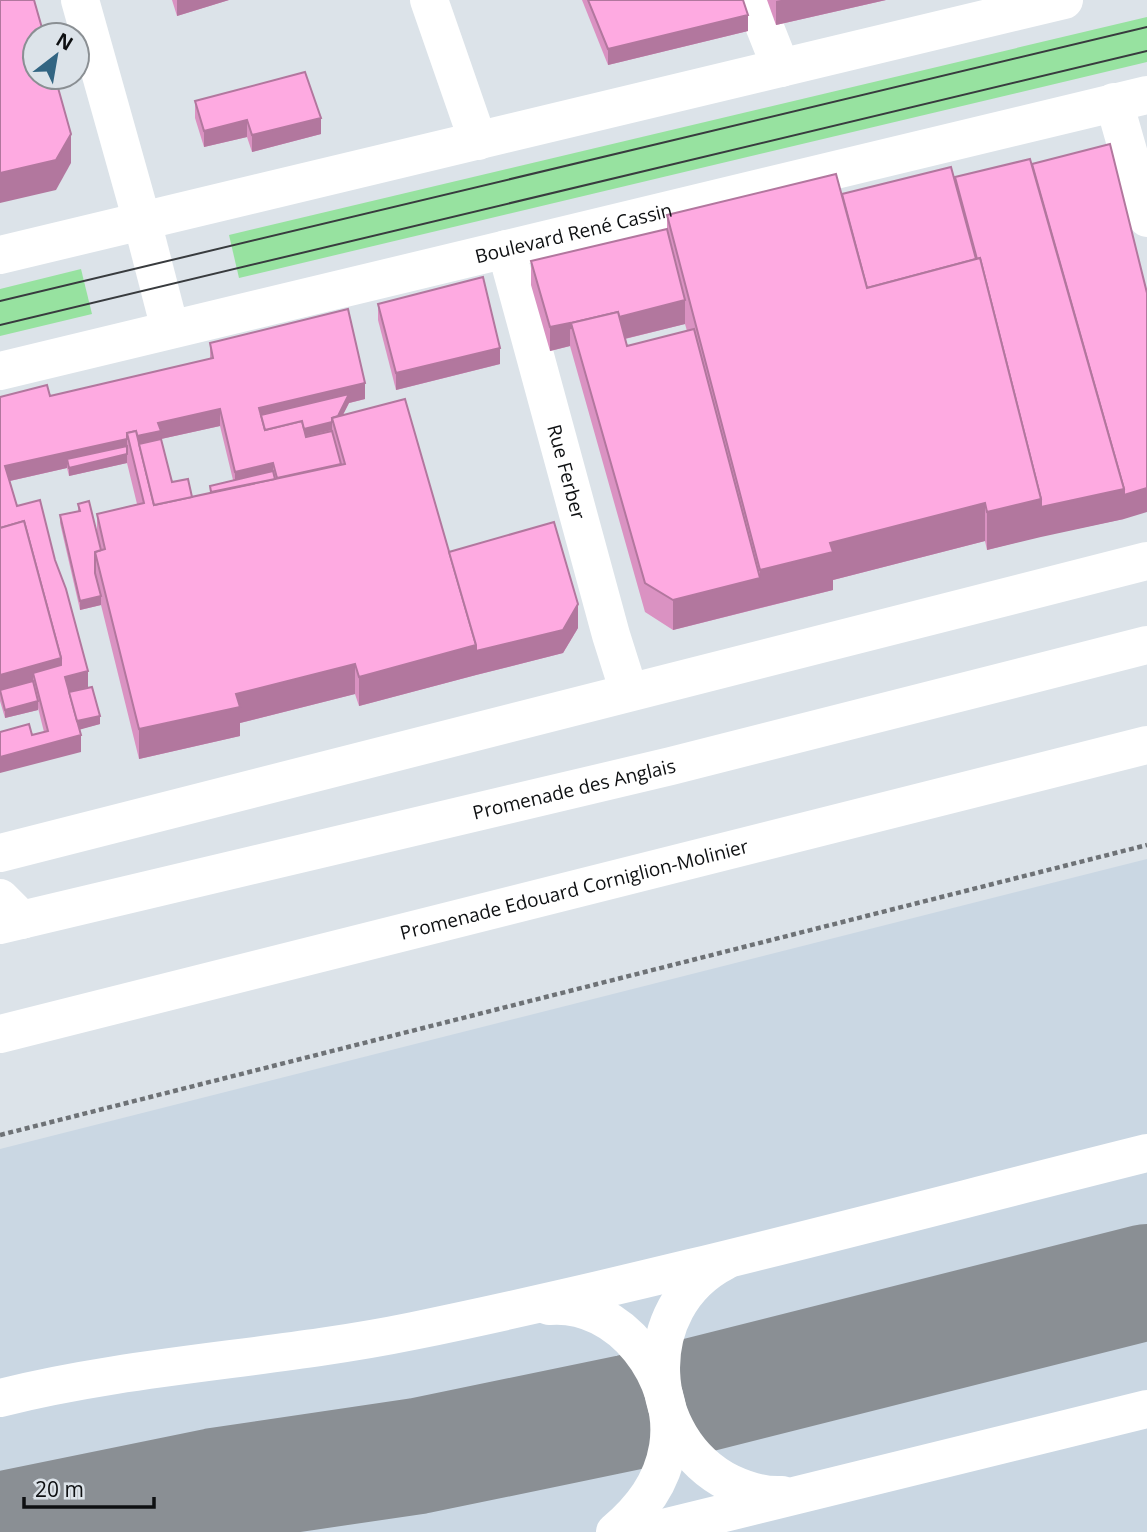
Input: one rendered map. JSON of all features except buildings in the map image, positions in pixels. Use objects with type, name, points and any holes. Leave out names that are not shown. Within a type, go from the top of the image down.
[{"type":"main road","points":[[80,0],[170,329]]},
{"type":"main road","points":[[429,0],[478,141]]},
{"type":"main road","points":[[754,0],[781,68]]},
{"type":"main road","points":[[0,255],[1064,0]]},
{"type":"main road","points":[[1130,99],[1147,218]]},
{"type":"main road","name":"Boulevard René Cassin","points":[[0,371],[1130,99]]},
{"type":"main road","name":"Rue Ferber","points":[[506,249],[629,692]]},
{"type":"main road","points":[[0,853],[1147,561]]},
{"type":"main road","name":"Promenade des Anglais","points":[[7,914],[657,769],[1147,645]]},
{"type":"main road","name":"Promenade Edouard Corniglion-Molinier","points":[[0,1034],[1147,745]]},
{"type":"main road","points":[[0,1398],[177,1367],[409,1332],[519,1308],[1147,1153]]},
{"type":"main road","points":[[615,1532],[644,1503],[664,1465],[669,1434],[659,1358],[666,1329],[680,1303],[706,1273],[723,1262],[760,1249]]},
{"type":"main road","points":[[519,1308],[562,1305],[584,1310],[620,1329],[650,1361],[677,1435],[690,1452],[720,1478],[755,1493],[775,1495],[815,1492]]},
{"type":"main road","points":[[647,1532],[1147,1409]]},
{"type":"path","points":[[0,1135],[1147,845]]},
{"type":"shaded area","points":[[1147,859],[1147,1532],[0,1532],[0,1149]]},
{"type":"green space","points":[[1147,17],[1147,62],[239,278],[229,235]]},
{"type":"green space","points":[[81,269],[92,314],[0,336],[0,289]]},
{"type":"taxiway","points":[[0,1530],[215,1486],[418,1456],[631,1412],[1147,1282]]},
{"type":"tram line","points":[[0,301],[1147,27]]},
{"type":"tram line","points":[[0,325],[1147,51]]}]
